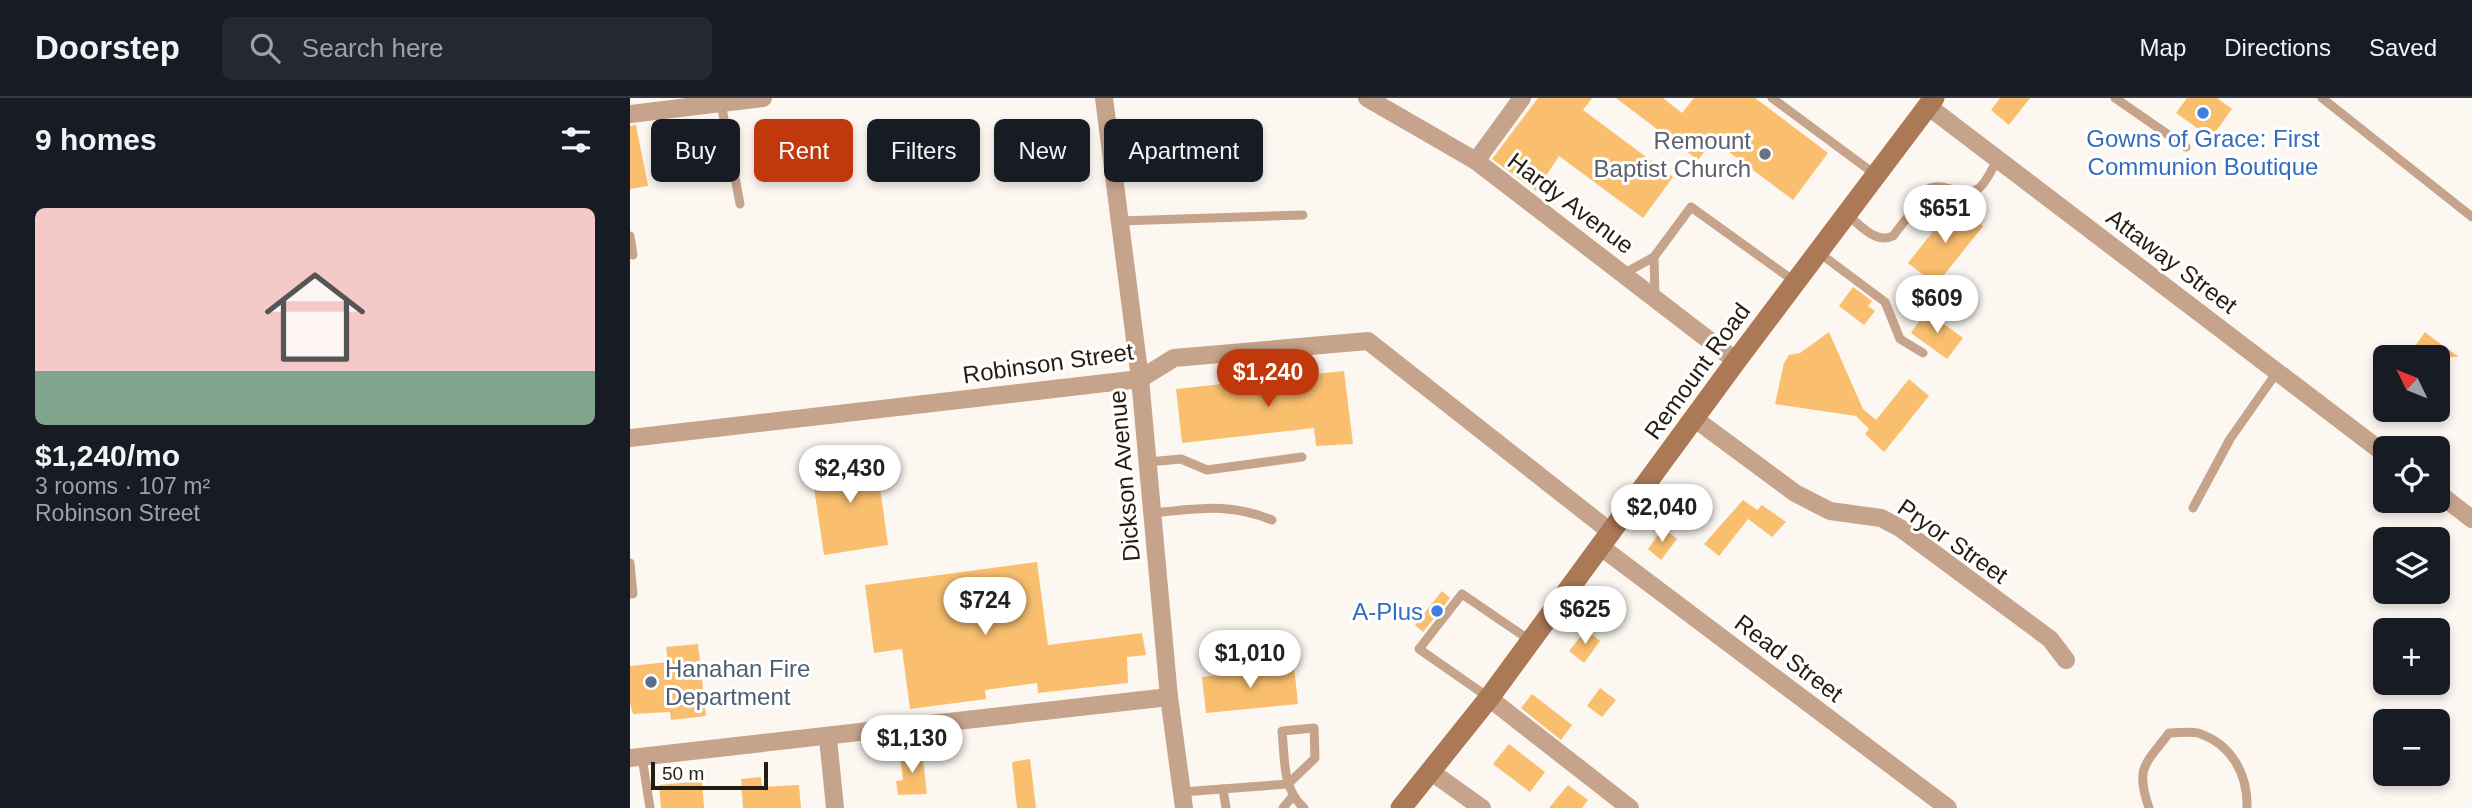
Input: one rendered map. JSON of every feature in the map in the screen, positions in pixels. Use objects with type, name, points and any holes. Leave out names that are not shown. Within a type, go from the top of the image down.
[{"type":"main road","name":"Remount Road","points":[[1401,808],[1489,698],[1736,361],[1932,102]]},
{"type":"street","points":[[630,114],[763,98]]},
{"type":"street","name":"Dickson Avenue","points":[[1104,98],[1140,379],[1169,697],[1183,800]]},
{"type":"street","name":"Hardy Avenue","points":[[1367,98],[1476,162],[1736,361]]},
{"type":"street","points":[[1476,162],[1522,98]]},
{"type":"street","name":"Attaway Street","points":[[1932,102],[1998,159],[2373,445]]},
{"type":"street","name":"Robinson Street","points":[[630,438],[1140,379],[1174,358],[1367,341],[1606,540]]},
{"type":"street","name":"Pryor Street","points":[[1695,419],[1795,493],[1830,511],[1881,518],[1900,528],[2050,639],[2066,660]]},
{"type":"street","points":[[2450,502],[2472,519]]},
{"type":"street","name":"Read Street","points":[[1606,540],[1948,808]]},
{"type":"street","points":[[636,757],[828,738],[1169,697]]},
{"type":"street","points":[[1489,698],[1630,808]]},
{"type":"street","points":[[828,738],[835,808]]},
{"type":"street","points":[[1430,771],[1482,808]]},
{"type":"lane","points":[[2115,98],[2186,147]]},
{"type":"lane","points":[[2322,98],[2472,217]]},
{"type":"lane","points":[[1775,99],[1878,176]]},
{"type":"lane","points":[[721,103],[740,204]]},
{"type":"lane","points":[[1847,215],[1874,236],[1886,239],[1893,236],[1930,188],[1938,185],[1969,193],[1979,188],[1998,159]]},
{"type":"lane","points":[[1623,274],[1654,257],[1691,207],[1795,282]]},
{"type":"lane","points":[[1119,221],[1303,215]]},
{"type":"lane","points":[[630,236],[633,255]]},
{"type":"lane","points":[[1818,252],[1885,302],[1900,339],[1923,353]]},
{"type":"lane","points":[[1654,257],[1655,299]]},
{"type":"lane","points":[[2193,508],[2231,439],[2277,372]]},
{"type":"lane","points":[[1148,462],[1181,459],[1207,470],[1302,457]]},
{"type":"lane","points":[[1152,513],[1225,506],[1246,509],[1272,520]]},
{"type":"lane","points":[[630,563],[633,594],[630,594]]},
{"type":"lane","points":[[1489,698],[1419,649],[1462,594],[1531,641]]},
{"type":"lane","points":[[1183,800],[1223,789],[1288,785],[1315,758],[1314,728],[1282,731],[1288,785],[1292,797],[1304,808]]},
{"type":"lane","points":[[2149,808],[2141,786],[2142,770],[2169,733],[2197,733],[2220,746],[2241,768],[2248,788],[2247,808]]},
{"type":"lane","points":[[636,757],[650,808]]},
{"type":"lane","points":[[1223,789],[1226,808]]},
{"type":"lane","points":[[1283,808],[1292,797]]},
{"type":"building","points":[[1538,98],[1592,98],[1583,110],[1673,177],[1643,218],[1559,156],[1536,191],[1492,159]]},
{"type":"building","name":"Remount Baptist Church","points":[[1616,98],[1663,98],[1682,113],[1694,98],[1755,98],[1828,153],[1793,200],[1713,140],[1698,160]]},
{"type":"building","points":[[2000,98],[2030,98],[2009,125],[1991,110]]},
{"type":"building","points":[[2187,98],[2217,98],[2232,109],[2211,138],[2176,113]]},
{"type":"building","points":[[636,125],[648,186],[630,189],[630,126]]},
{"type":"building","points":[[1954,205],[1983,226],[1936,285],[1908,263]]},
{"type":"building","points":[[1853,287],[1872,301],[1868,306],[1875,311],[1864,325],[1839,306]]},
{"type":"building","points":[[1926,311],[1963,338],[1947,359],[1911,333]]},
{"type":"building","points":[[1829,332],[1863,409],[1876,420],[1909,379],[1929,396],[1884,452],[1865,434],[1869,429],[1856,416],[1775,404],[1784,363],[1789,355],[1800,353]]},
{"type":"building","points":[[2425,332],[2443,345],[2416,345]]},
{"type":"building","points":[[1344,371],[1353,444],[1316,446],[1314,428],[1182,443],[1176,389]]},
{"type":"building","points":[[862,452],[864,468],[877,466],[888,545],[824,555],[812,474],[828,471],[826,458]]},
{"type":"building","points":[[1743,500],[1757,510],[1762,505],[1786,522],[1772,537],[1748,519],[1719,556],[1704,544]]},
{"type":"building","points":[[1663,528],[1677,539],[1661,560],[1648,549]]},
{"type":"building","points":[[1037,562],[1048,645],[1142,633],[1146,655],[1127,657],[1128,683],[1038,693],[1037,683],[985,690],[986,699],[910,709],[902,649],[874,653],[865,585]]},
{"type":"building","points":[[1442,591],[1450,598],[1423,632],[1415,625]]},
{"type":"building","points":[[1586,630],[1600,641],[1584,663],[1569,651]]},
{"type":"building","points":[[698,644],[706,716],[671,720],[670,712],[633,714],[630,703],[630,666],[668,662],[666,647]]},
{"type":"building","points":[[1294,666],[1298,704],[1206,713],[1202,677]]},
{"type":"building","points":[[1600,688],[1616,700],[1602,717],[1587,706]]},
{"type":"building","points":[[1532,694],[1572,725],[1561,740],[1521,708]]},
{"type":"building","points":[[1509,744],[1545,772],[1530,792],[1493,764]]},
{"type":"building","points":[[922,751],[927,794],[898,795],[896,781],[903,780],[900,754]]},
{"type":"building","points":[[1030,759],[1036,808],[1017,808],[1012,762]]},
{"type":"building","points":[[761,777],[762,787],[799,785],[801,808],[743,808],[741,779]]},
{"type":"building","points":[[702,781],[704,808],[661,808],[659,785]]},
{"type":"building","points":[[1568,785],[1588,800],[1582,808],[1549,808]]},
{"type":"place","name":"Gowns of Grace: First Communion Boutique","points":[[2203,113]]},
{"type":"place","name":"Remount Baptist Church","points":[[1765,154]]},
{"type":"place","name":"A-Plus","points":[[1437,611]]},
{"type":"place","name":"Hanahan Fire Department","points":[[651,682]]}]
